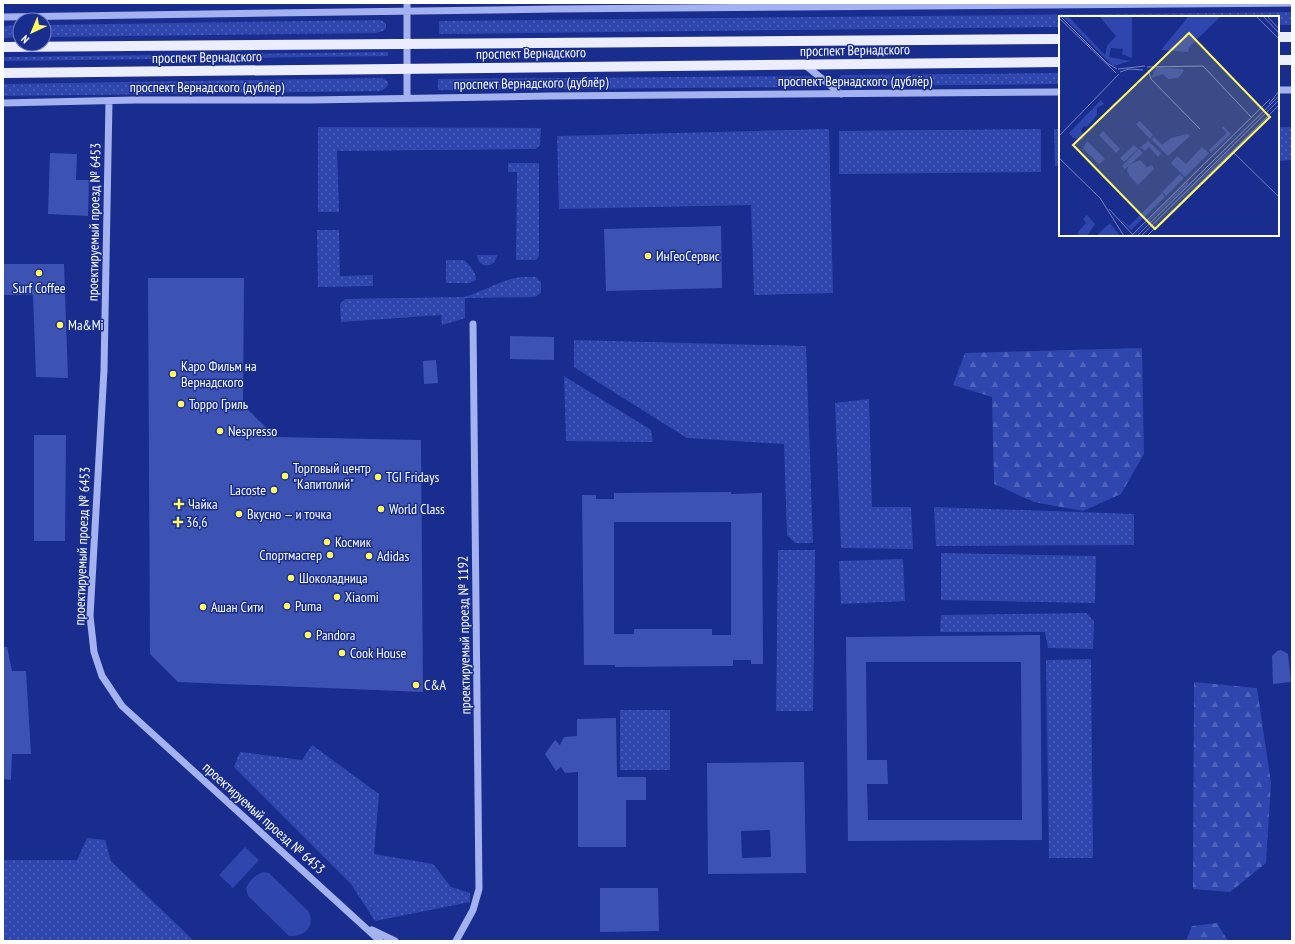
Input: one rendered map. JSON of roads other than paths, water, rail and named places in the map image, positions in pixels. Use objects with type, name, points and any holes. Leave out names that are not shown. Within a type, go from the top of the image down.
[{"type":"main road","points":[[1279,37],[1292,37]]},
{"type":"main road","name":"проспект Вернадского","points":[[3,48],[1059,39]]},
{"type":"main road","points":[[1279,60],[1292,60]]},
{"type":"main road","name":"проспект Вернадского","points":[[3,74],[407,68],[1059,62]]},
{"type":"street","points":[[407,3],[407,98]]},
{"type":"street","points":[[3,17],[407,11],[1292,3]]},
{"type":"street","points":[[805,65],[842,94]]},
{"type":"street","points":[[1279,90],[1292,90]]},
{"type":"street","name":"проспект Вернадского (дублёр)","points":[[3,103],[1059,92]]},
{"type":"street","name":"проектируемый проезд № 6453","points":[[109,101],[104,370],[90,616],[94,652],[102,676],[122,706],[380,941]]},
{"type":"street","name":"проектируемый проезд № 1192","points":[[456,941],[474,910],[479,889],[473,324]]},
{"type":"street","name":"проектируемый проезд № 6453","points":[[362,926],[395,941]]},
{"type":"place","name":"ИнГеоСервис","points":[[648,256]]},
{"type":"place","name":"Surf Coffee","points":[[39,273]]},
{"type":"place","name":"Ma&Mi","points":[[60,325]]},
{"type":"place","name":"Каро Фильм на Вернадского","points":[[173,374]]},
{"type":"place","name":"Торро Гриль","points":[[181,404]]},
{"type":"place","name":"Nespresso","points":[[220,431]]},
{"type":"place","name":"Торговый центр \"Капитолий\"","points":[[285,476]]},
{"type":"place","name":"TGI Fridays","points":[[378,477]]},
{"type":"place","name":"Lacoste","points":[[274,490]]},
{"type":"place","name":"Чайка","points":[[179,504]]},
{"type":"place","name":"World Class","points":[[381,509]]},
{"type":"place","name":"Вкусно — и точка","points":[[239,514]]},
{"type":"place","name":"36,6","points":[[178,522]]},
{"type":"place","name":"Космик","points":[[327,542]]},
{"type":"place","name":"Спортмастер","points":[[330,555]]},
{"type":"place","name":"Adidas","points":[[369,556]]},
{"type":"place","name":"Шоколадница","points":[[291,578]]},
{"type":"place","name":"Xiaomi","points":[[337,597]]},
{"type":"place","name":"Puma","points":[[287,606]]},
{"type":"place","name":"Ашан Сити","points":[[203,607]]},
{"type":"place","name":"Pandora","points":[[308,635]]},
{"type":"place","name":"Cook House","points":[[342,653]]},
{"type":"place","name":"C&A","points":[[416,685]]}]
